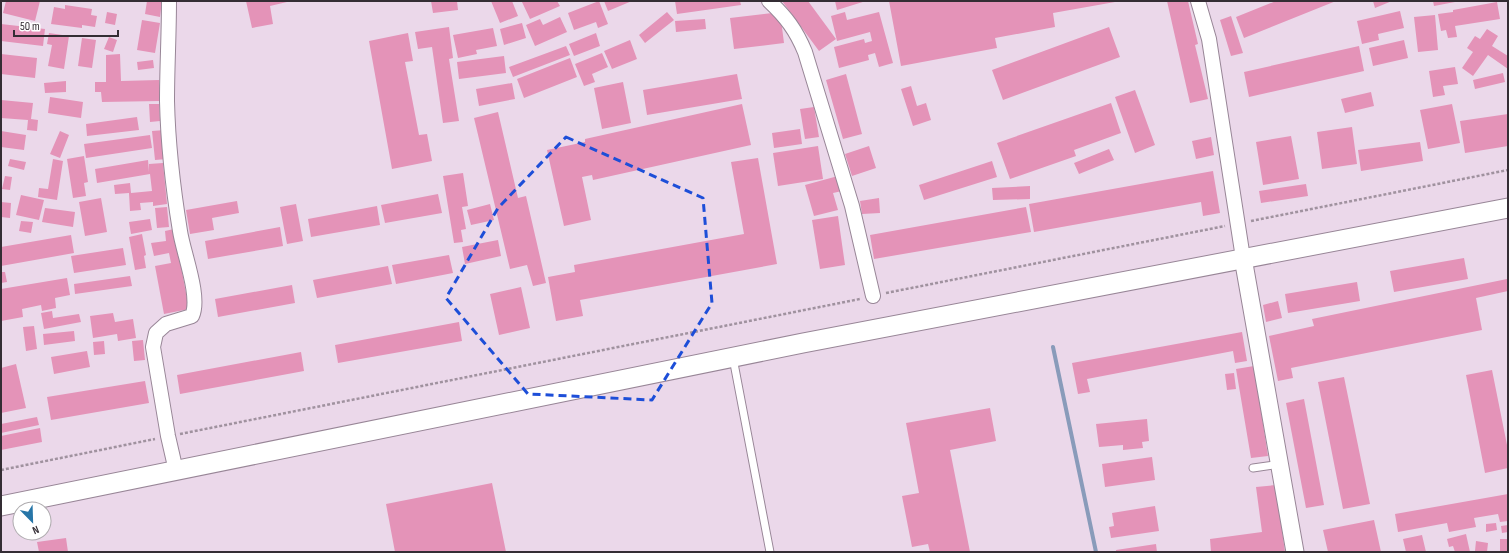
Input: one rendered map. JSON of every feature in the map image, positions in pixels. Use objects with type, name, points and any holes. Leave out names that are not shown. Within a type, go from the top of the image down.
[{"type":"main road","points":[[1,506],[733,358],[1243,258],[1508,208]]},
{"type":"street","points":[[169,1],[167,102],[171,152],[180,232],[190,272],[196,309],[192,316],[166,324],[156,333],[153,347],[168,436],[176,471]]},
{"type":"street","points":[[769,1],[783,14],[794,29],[805,52],[852,206],[873,296]]},
{"type":"street","points":[[1198,1],[1209,39],[1237,224],[1295,552]]},
{"type":"lane","points":[[733,358],[770,552]]},
{"type":"lane","points":[[1253,468],[1280,464]]},
{"type":"path","points":[[1,470],[1508,170]]},
{"type":"highlighted area","points":[[566,137],[703,198],[712,303],[652,400],[528,394],[446,298],[498,208]]},
{"type":"building","points":[[6,1],[40,1],[35,21],[3,13]]},
{"type":"building","points":[[147,1],[162,1],[160,17],[145,14]]},
{"type":"building","points":[[246,1],[287,2],[270,6],[273,24],[252,28]]},
{"type":"building","points":[[431,1],[457,1],[458,10],[433,13]]},
{"type":"building","points":[[491,1],[512,1],[518,16],[500,23]]},
{"type":"building","points":[[557,1],[560,6],[530,19],[522,2]]},
{"type":"building","points":[[599,1],[608,24],[598,28],[596,22],[574,30],[568,13]]},
{"type":"building","points":[[604,1],[632,1],[608,11]]},
{"type":"building","points":[[675,1],[740,1],[741,5],[677,14]]},
{"type":"building","points":[[782,1],[808,1],[836,39],[819,51]]},
{"type":"building","points":[[835,1],[866,1],[837,10]]},
{"type":"building","points":[[889,1],[1115,2],[1053,13],[1055,27],[995,38],[997,48],[901,66]]},
{"type":"building","points":[[1167,1],[1188,1],[1198,44],[1195,45],[1208,99],[1190,103]]},
{"type":"building","points":[[1276,1],[1336,1],[1244,38],[1236,17]]},
{"type":"building","points":[[1373,1],[1392,1],[1375,8]]},
{"type":"building","points":[[1433,1],[1455,1],[1455,2],[1434,6]]},
{"type":"building","points":[[1497,2],[1500,19],[1455,26],[1457,37],[1448,38],[1446,30],[1441,31],[1438,14]]},
{"type":"building","points":[[65,5],[92,9],[91,15],[97,16],[95,27],[82,25],[82,28],[51,24],[54,7],[65,9]]},
{"type":"building","points":[[1400,11],[1404,28],[1378,34],[1379,40],[1362,44],[1357,21]]},
{"type":"building","points":[[107,12],[117,14],[115,25],[105,23]]},
{"type":"building","points":[[667,12],[674,20],[645,43],[639,35]]},
{"type":"building","points":[[780,12],[784,43],[734,49],[730,18]]},
{"type":"building","points":[[845,12],[847,20],[879,12],[893,63],[879,67],[875,53],[868,55],[869,60],[839,68],[834,47],[864,39],[865,43],[872,41],[870,32],[837,41],[831,16]]},
{"type":"building","points":[[1435,15],[1438,50],[1418,52],[1414,17]]},
{"type":"building","points":[[1231,16],[1243,53],[1231,56],[1220,20]]},
{"type":"building","points":[[560,17],[567,32],[535,46],[526,25],[540,19],[543,25]]},
{"type":"building","points":[[705,19],[706,29],[676,32],[675,21]]},
{"type":"building","points":[[142,20],[160,23],[155,53],[137,50]]},
{"type":"building","points":[[522,23],[526,38],[504,45],[500,29]]},
{"type":"building","points":[[1,24],[45,29],[43,46],[1,41]]},
{"type":"building","points":[[449,27],[453,58],[449,59],[459,121],[443,123],[432,47],[418,49],[415,32]]},
{"type":"building","points":[[1109,27],[1120,57],[1003,100],[992,70]]},
{"type":"building","points":[[493,28],[497,46],[476,50],[477,54],[458,58],[453,35]]},
{"type":"building","points":[[1487,29],[1498,36],[1492,46],[1508,56],[1508,69],[1488,55],[1473,76],[1462,68],[1473,52],[1467,48],[1475,36],[1480,39]]},
{"type":"building","points":[[49,33],[69,36],[64,69],[48,66],[52,45],[47,44]]},
{"type":"building","points":[[408,33],[413,61],[405,62],[419,135],[427,134],[432,161],[392,169],[369,41]]},
{"type":"building","points":[[596,33],[600,46],[574,56],[569,44]]},
{"type":"building","points":[[109,37],[117,40],[113,52],[104,49]]},
{"type":"building","points":[[82,38],[96,40],[92,68],[78,66]]},
{"type":"building","points":[[630,40],[637,59],[612,69],[604,51]]},
{"type":"building","points":[[1404,40],[1408,58],[1373,66],[1369,48]]},
{"type":"building","points":[[566,46],[570,55],[513,77],[509,67]]},
{"type":"building","points":[[1359,46],[1364,71],[1249,97],[1244,72]]},
{"type":"building","points":[[602,53],[608,67],[592,74],[595,82],[584,86],[575,64]]},
{"type":"building","points":[[1,54],[37,58],[35,78],[1,74]]},
{"type":"building","points":[[120,54],[121,81],[159,80],[160,101],[102,102],[101,92],[95,92],[95,82],[106,82],[106,55]]},
{"type":"building","points":[[504,56],[506,73],[459,79],[457,62]]},
{"type":"building","points":[[570,58],[577,77],[524,98],[517,79]]},
{"type":"building","points":[[153,60],[154,68],[138,70],[137,62]]},
{"type":"building","points":[[1455,67],[1458,84],[1443,86],[1445,95],[1433,97],[1429,71]]},
{"type":"building","points":[[1503,73],[1505,82],[1475,89],[1473,80]]},
{"type":"building","points":[[737,74],[742,99],[647,115],[643,90]]},
{"type":"building","points":[[846,74],[862,134],[843,139],[826,80]]},
{"type":"building","points":[[66,81],[66,92],[45,93],[44,83]]},
{"type":"building","points":[[623,82],[631,123],[602,129],[594,88]]},
{"type":"building","points":[[512,83],[515,99],[479,106],[476,89]]},
{"type":"building","points":[[911,86],[917,106],[926,103],[931,120],[913,126],[901,89]]},
{"type":"building","points":[[1135,90],[1155,145],[1135,153],[1115,97]]},
{"type":"building","points":[[1371,92],[1374,106],[1345,113],[1341,99]]},
{"type":"building","points":[[50,97],[83,102],[81,118],[48,113]]},
{"type":"building","points":[[1,100],[33,103],[31,119],[38,120],[37,131],[27,130],[28,120],[1,118]]},
{"type":"building","points":[[1111,103],[1121,133],[1074,150],[1076,156],[1010,179],[997,143]]},
{"type":"building","points":[[149,104],[159,104],[160,121],[150,122]]},
{"type":"building","points":[[742,104],[751,145],[593,180],[592,175],[582,177],[591,220],[564,226],[547,150],[585,142],[585,139]]},
{"type":"building","points":[[1452,104],[1460,143],[1428,149],[1420,110]]},
{"type":"building","points":[[814,107],[819,137],[805,139],[800,109]]},
{"type":"building","points":[[498,112],[518,198],[526,196],[546,283],[533,286],[527,265],[510,269],[474,118]]},
{"type":"building","points":[[1508,114],[1508,146],[1465,153],[1460,121]]},
{"type":"building","points":[[137,117],[139,130],[87,136],[86,124]]},
{"type":"building","points":[[1352,127],[1357,164],[1322,169],[1317,132]]},
{"type":"building","points":[[800,129],[802,144],[774,148],[772,133]]},
{"type":"building","points":[[165,130],[167,159],[155,160],[152,131]]},
{"type":"building","points":[[1,131],[26,135],[24,150],[1,147]]},
{"type":"building","points":[[60,131],[69,135],[60,158],[50,154]]},
{"type":"building","points":[[150,135],[152,148],[86,158],[84,144]]},
{"type":"building","points":[[1291,136],[1299,179],[1263,185],[1256,142]]},
{"type":"building","points":[[1211,137],[1214,155],[1196,159],[1192,141]]},
{"type":"building","points":[[1420,142],[1423,161],[1361,171],[1358,150]]},
{"type":"building","points":[[818,146],[823,179],[778,186],[773,153]]},
{"type":"building","points":[[869,146],[876,168],[852,176],[845,154]]},
{"type":"building","points":[[1109,149],[1114,160],[1079,174],[1074,163]]},
{"type":"building","points":[[84,156],[88,182],[84,183],[86,196],[73,198],[67,159]]},
{"type":"building","points":[[758,158],[777,264],[580,300],[583,316],[556,321],[548,277],[575,272],[574,265],[744,234],[731,162]]},
{"type":"building","points":[[10,159],[26,162],[24,170],[8,166]]},
{"type":"building","points":[[53,159],[63,161],[57,200],[38,197],[39,188],[48,189]]},
{"type":"building","points":[[148,160],[149,172],[149,164],[163,163],[167,204],[153,206],[153,202],[140,203],[141,210],[130,211],[129,193],[115,194],[114,185],[130,183],[131,193],[152,191],[150,174],[97,183],[95,169]]},
{"type":"building","points":[[992,161],[997,177],[924,200],[919,185]]},
{"type":"building","points":[[1213,171],[1220,213],[1203,216],[1201,202],[1034,232],[1029,204]]},
{"type":"building","points":[[463,173],[468,206],[462,207],[466,229],[461,230],[463,242],[454,243],[443,176]]},
{"type":"building","points":[[5,176],[12,177],[10,190],[2,189]]},
{"type":"building","points":[[838,176],[842,191],[833,193],[838,210],[814,216],[805,185]]},
{"type":"building","points":[[1306,184],[1308,196],[1261,203],[1259,191]]},
{"type":"building","points":[[1030,186],[1030,199],[993,200],[992,188]]},
{"type":"building","points":[[438,194],[442,213],[385,223],[381,205]]},
{"type":"building","points":[[21,195],[44,200],[39,220],[16,215]]},
{"type":"building","points":[[101,198],[107,232],[85,236],[79,202]]},
{"type":"building","points":[[879,198],[880,213],[862,214],[860,201]]},
{"type":"building","points":[[237,201],[239,213],[212,218],[214,230],[190,234],[186,210]]},
{"type":"building","points":[[1,202],[11,203],[10,218],[1,217]]},
{"type":"building","points":[[296,204],[303,241],[287,244],[280,207]]},
{"type":"building","points":[[490,204],[494,220],[471,225],[467,210]]},
{"type":"building","points":[[377,206],[380,225],[311,237],[308,219]]},
{"type":"building","points":[[167,207],[169,227],[157,228],[155,208]]},
{"type":"building","points":[[1026,207],[1031,232],[874,259],[870,235]]},
{"type":"building","points":[[45,208],[75,212],[73,227],[42,222]]},
{"type":"building","points":[[838,216],[845,265],[820,269],[812,220]]},
{"type":"building","points":[[150,219],[152,230],[131,234],[129,222]]},
{"type":"building","points":[[21,221],[33,222],[31,233],[19,231]]},
{"type":"building","points":[[280,227],[283,246],[208,259],[205,241]]},
{"type":"building","points":[[174,229],[189,309],[164,314],[155,266],[171,263],[169,253],[154,256],[151,243],[166,241],[165,231]]},
{"type":"building","points":[[142,234],[146,255],[144,256],[146,268],[135,270],[129,237]]},
{"type":"building","points":[[71,235],[74,253],[1,266],[1,247]]},
{"type":"building","points":[[498,240],[501,256],[465,264],[462,247]]},
{"type":"building","points":[[123,248],[126,265],[74,273],[71,256]]},
{"type":"building","points":[[449,255],[453,273],[396,284],[392,265]]},
{"type":"building","points":[[1464,258],[1468,279],[1394,292],[1390,271]]},
{"type":"building","points":[[388,266],[392,284],[317,298],[313,280]]},
{"type":"building","points":[[1,272],[5,272],[7,282],[1,283]]},
{"type":"building","points":[[130,276],[132,286],[75,294],[74,284]]},
{"type":"building","points":[[67,278],[70,295],[55,298],[56,308],[42,311],[41,305],[22,309],[23,317],[1,321],[1,289]]},
{"type":"building","points":[[1507,279],[1508,291],[1476,298],[1482,330],[1291,368],[1293,378],[1278,381],[1269,336],[1314,326],[1312,319]]},
{"type":"building","points":[[1357,282],[1360,301],[1288,313],[1285,294]]},
{"type":"building","points":[[292,285],[295,303],[218,317],[215,299]]},
{"type":"building","points":[[521,287],[530,328],[499,335],[490,294]]},
{"type":"building","points":[[1278,301],[1282,318],[1266,322],[1263,305]]},
{"type":"building","points":[[52,311],[53,318],[79,314],[81,322],[44,329],[41,313]]},
{"type":"building","points":[[113,313],[115,322],[133,319],[136,338],[118,341],[117,334],[93,338],[90,316]]},
{"type":"building","points":[[459,322],[462,341],[338,363],[335,345]]},
{"type":"building","points":[[34,326],[37,349],[26,351],[23,327]]},
{"type":"building","points":[[74,331],[75,341],[44,345],[43,334]]},
{"type":"building","points":[[1242,332],[1247,361],[1235,363],[1233,351],[1087,379],[1090,392],[1078,394],[1072,363]]},
{"type":"building","points":[[143,340],[145,360],[134,361],[132,341]]},
{"type":"building","points":[[104,341],[105,354],[94,355],[93,342]]},
{"type":"building","points":[[87,351],[90,367],[54,374],[51,357]]},
{"type":"building","points":[[301,352],[304,371],[180,394],[177,375]]},
{"type":"building","points":[[16,364],[26,408],[1,413],[1,368]]},
{"type":"building","points":[[1254,366],[1268,456],[1251,458],[1236,369]]},
{"type":"building","points":[[1492,370],[1508,450],[1508,468],[1485,473],[1466,375]]},
{"type":"building","points":[[1234,373],[1236,389],[1227,390],[1225,374]]},
{"type":"building","points":[[1344,377],[1370,504],[1343,509],[1318,382]]},
{"type":"building","points":[[145,381],[149,403],[51,420],[47,397]]},
{"type":"building","points":[[1304,399],[1324,505],[1306,508],[1286,403]]},
{"type":"building","points":[[990,408],[996,441],[950,450],[970,552],[930,552],[928,544],[912,547],[902,496],[919,493],[906,423]]},
{"type":"building","points":[[37,417],[39,425],[1,433],[1,424]]},
{"type":"building","points":[[1147,419],[1149,441],[1142,442],[1143,448],[1123,450],[1123,445],[1099,447],[1096,424]]},
{"type":"building","points":[[40,428],[42,442],[1,450],[1,436]]},
{"type":"building","points":[[1152,457],[1155,480],[1105,487],[1102,464]]},
{"type":"building","points":[[492,483],[506,552],[395,552],[386,504]]},
{"type":"building","points":[[1276,485],[1285,552],[1211,552],[1210,539],[1262,532],[1256,487]]},
{"type":"building","points":[[1508,494],[1508,521],[1500,522],[1498,514],[1474,518],[1476,527],[1449,532],[1447,523],[1398,532],[1395,514]]},
{"type":"building","points":[[1155,506],[1159,531],[1111,538],[1109,527],[1114,526],[1112,513]]},
{"type":"building","points":[[1374,520],[1381,552],[1328,552],[1323,530]]},
{"type":"building","points":[[1496,523],[1497,530],[1486,532],[1486,524]]},
{"type":"building","points":[[1508,525],[1508,532],[1502,533],[1501,526]]},
{"type":"building","points":[[1466,534],[1470,552],[1455,552],[1453,546],[1449,547],[1447,539]]},
{"type":"building","points":[[1422,535],[1426,552],[1406,552],[1403,539]]},
{"type":"building","points":[[66,538],[68,552],[39,552],[37,542]]},
{"type":"building","points":[[1500,539],[1508,539],[1508,552],[1500,552]]},
{"type":"building","points":[[1476,541],[1488,543],[1487,552],[1475,551]]},
{"type":"building","points":[[1156,544],[1157,552],[1116,552],[1116,550]]},
{"type":"waterway","points":[[1053,347],[1096,552]]}]
